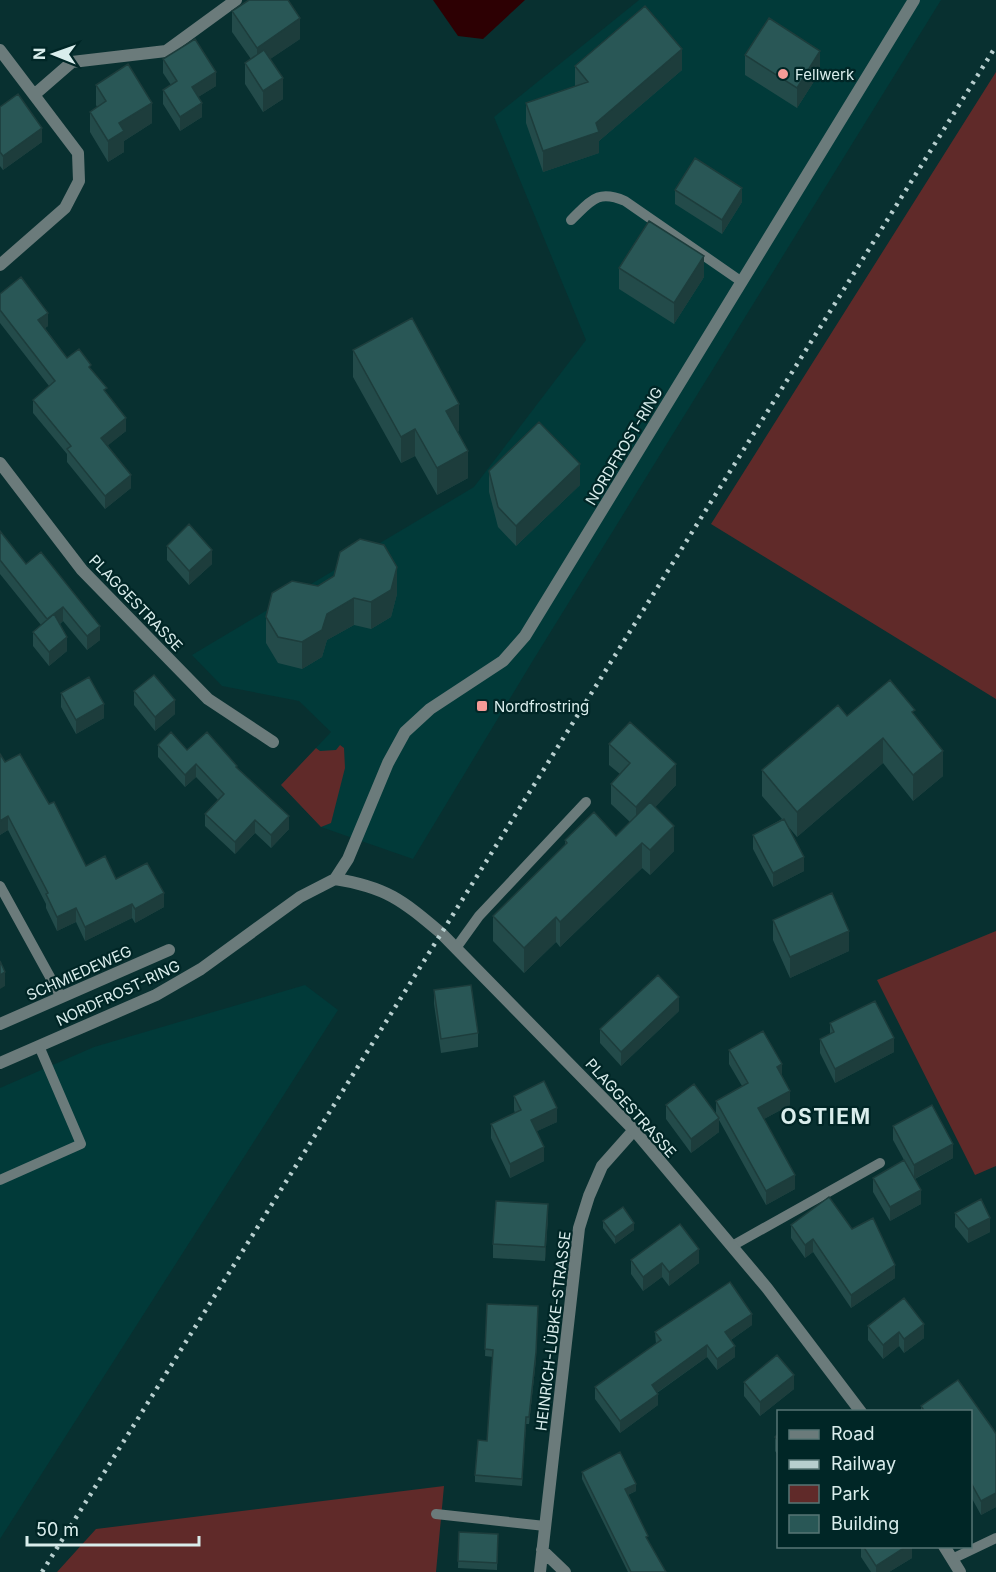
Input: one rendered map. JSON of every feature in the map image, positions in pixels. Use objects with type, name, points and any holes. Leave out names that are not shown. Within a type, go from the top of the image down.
[{"type":"street","points":[[34,95],[72,62],[166,51],[236,0]]},
{"type":"street","name":"NORDFROST-RING","points":[[0,1063],[156,995],[201,969],[300,897],[334,879],[348,859],[388,763],[405,732],[430,709],[503,661],[525,636],[914,0]]},
{"type":"street","points":[[0,50],[78,153],[79,181],[65,208],[0,265]]},
{"type":"street","name":"PLAGGESTRASSE","points":[[0,463],[82,570],[208,699],[273,742]]},
{"type":"street","name":"PLAGGESTRASSE","points":[[334,879],[364,884],[389,894],[410,907],[456,948],[634,1130],[767,1288],[859,1410]]},
{"type":"street","name":"SCHMIEDEWEG","points":[[0,1024],[169,950]]},
{"type":"street","name":"HEINRICH-LÜBKE-STRASSE","points":[[540,1572],[579,1228],[588,1196],[602,1166],[634,1130]]},
{"type":"street","points":[[945,1548],[960,1572]]},
{"type":"street","points":[[542,1550],[565,1572]]},
{"type":"lane","points":[[571,220],[592,200],[611,195],[626,201],[742,282]]},
{"type":"lane","points":[[456,948],[479,916],[586,802]]},
{"type":"lane","points":[[0,886],[62,997]]},
{"type":"lane","points":[[0,1180],[81,1144],[39,1046]]},
{"type":"lane","points":[[732,1246],[880,1163]]},
{"type":"lane","points":[[436,1514],[545,1526]]},
{"type":"lane","points":[[952,1559],[996,1538]]},
{"type":"shaded area","points":[[433,0],[525,0],[483,39],[458,36]]},
{"type":"shaded area","points":[[639,0],[941,0],[413,859],[321,827],[281,785],[331,732],[299,701],[222,686],[192,655],[474,487],[586,340],[494,117]]},
{"type":"shaded area","points":[[305,985],[338,1010],[0,1539],[0,1088],[94,1047]]},
{"type":"green space","points":[[996,72],[996,699],[711,524]]},
{"type":"green space","points":[[340,745],[344,748],[345,768],[331,823],[321,827],[281,785],[316,748],[320,751],[336,750]]},
{"type":"green space","points":[[996,931],[996,1166],[975,1175],[877,980]]},
{"type":"green space","points":[[444,1486],[436,1572],[57,1572],[96,1529]]},
{"type":"building","points":[[249,0],[288,0],[300,18],[257,48],[232,11]]},
{"type":"building","points":[[645,6],[682,49],[596,123],[599,132],[543,151],[526,103],[588,82],[575,66]]},
{"type":"building","points":[[769,18],[820,51],[797,88],[745,55]]},
{"type":"building","points":[[195,39],[216,72],[192,87],[202,103],[180,117],[163,90],[177,81],[163,59]]},
{"type":"building","points":[[264,50],[283,78],[263,91],[245,63]]},
{"type":"building","points":[[128,64],[152,103],[119,123],[124,131],[108,141],[90,112],[106,101],[96,85]]},
{"type":"building","points":[[18,94],[42,128],[3,156],[0,152],[0,107]]},
{"type":"building","points":[[695,158],[742,188],[722,220],[675,190]]},
{"type":"building","points":[[649,221],[704,256],[674,303],[619,268]]},
{"type":"building","points":[[21,277],[48,313],[38,320],[67,358],[79,349],[91,365],[89,367],[107,388],[104,390],[126,418],[101,438],[131,475],[105,496],[67,449],[71,446],[33,400],[55,381],[0,310],[0,294]]},
{"type":"building","points":[[412,318],[459,404],[446,411],[468,451],[437,468],[415,429],[401,437],[353,350]]},
{"type":"building","points":[[539,422],[580,464],[516,526],[498,507],[489,471]]},
{"type":"building","points":[[189,524],[212,550],[189,571],[167,546]]},
{"type":"building","points":[[0,531],[26,564],[41,552],[100,626],[87,636],[63,607],[47,619],[0,560]]},
{"type":"building","points":[[360,539],[384,545],[397,567],[391,590],[371,602],[354,598],[327,614],[322,630],[302,642],[278,637],[266,617],[272,593],[292,581],[318,586],[334,576],[340,552]]},
{"type":"building","points":[[54,614],[67,637],[49,652],[33,632]]},
{"type":"building","points":[[154,675],[175,700],[155,717],[134,691]]},
{"type":"building","points":[[89,677],[104,704],[76,720],[61,693]]},
{"type":"building","points":[[890,680],[915,710],[912,712],[943,751],[913,775],[883,738],[797,812],[762,770],[838,705],[847,716]]},
{"type":"building","points":[[630,722],[676,764],[636,807],[611,784],[630,763],[609,744]]},
{"type":"building","points":[[171,732],[187,750],[207,732],[236,767],[289,816],[271,835],[255,820],[235,842],[205,814],[224,794],[196,764],[185,775],[158,745]]},
{"type":"building","points":[[0,754],[5,762],[20,754],[49,804],[54,802],[86,866],[105,856],[116,879],[147,863],[164,893],[135,909],[132,904],[85,927],[76,908],[57,917],[46,894],[48,893],[8,816],[0,821]]},
{"type":"building","points":[[650,802],[674,826],[650,850],[642,843],[560,922],[556,917],[524,948],[493,916],[567,843],[565,840],[594,812],[616,836]]},
{"type":"building","points":[[784,819],[804,857],[773,873],[753,835]]},
{"type":"building","points":[[832,893],[849,931],[790,957],[773,920]]},
{"type":"building","points":[[0,961],[5,972],[0,975]]},
{"type":"building","points":[[658,975],[679,997],[621,1052],[600,1029]]},
{"type":"building","points":[[471,985],[478,1033],[441,1039],[434,990]]},
{"type":"building","points":[[875,1001],[894,1038],[835,1069],[820,1039],[834,1032],[830,1023]]},
{"type":"building","points":[[763,1031],[782,1064],[777,1067],[790,1091],[758,1108],[795,1175],[766,1191],[716,1101],[748,1083],[729,1050]]},
{"type":"building","points":[[544,1081],[557,1108],[531,1120],[544,1147],[510,1164],[491,1124],[521,1110],[514,1096]]},
{"type":"building","points":[[694,1084],[719,1118],[691,1139],[666,1105]]},
{"type":"building","points":[[932,1105],[953,1144],[914,1165],[893,1126]]},
{"type":"building","points":[[904,1160],[921,1190],[890,1207],[873,1178]]},
{"type":"building","points":[[829,1197],[852,1229],[873,1218],[895,1265],[851,1295],[813,1239],[805,1245],[791,1225]]},
{"type":"building","points":[[981,1199],[990,1218],[968,1229],[955,1213]]},
{"type":"building","points":[[496,1201],[548,1204],[545,1247],[493,1244]]},
{"type":"building","points":[[623,1207],[634,1223],[615,1237],[603,1221]]},
{"type":"building","points":[[680,1224],[699,1249],[669,1272],[662,1263],[643,1277],[631,1260]]},
{"type":"building","points":[[730,1282],[752,1314],[725,1332],[735,1346],[717,1359],[707,1345],[652,1385],[658,1394],[620,1421],[595,1387],[661,1340],[655,1332]]},
{"type":"building","points":[[904,1298],[924,1324],[904,1339],[899,1332],[883,1345],[868,1326]]},
{"type":"building","points":[[487,1304],[538,1306],[536,1352],[529,1417],[526,1417],[522,1479],[475,1475],[478,1440],[487,1441],[493,1350],[485,1349]]},
{"type":"building","points":[[777,1355],[794,1375],[760,1402],[744,1382]]},
{"type":"building","points":[[958,1380],[996,1434],[996,1493],[981,1501],[972,1485],[972,1410],[924,1410],[921,1406]]},
{"type":"building","points":[[620,1452],[636,1484],[625,1489],[648,1536],[646,1537],[666,1572],[631,1572],[582,1472]]},
{"type":"building","points":[[459,1532],[498,1534],[497,1563],[458,1561]]},
{"type":"building","points":[[864,1548],[904,1548],[876,1566]]},
{"type":"railway","points":[[42,1572],[996,46]]},
{"type":"place","name":"Fellwerk","points":[[783,74]]},
{"type":"place","name":"Nordfrostring","points":[[482,706]]},
{"type":"district","name":"OSTIEM","points":[[826,1116]]}]
